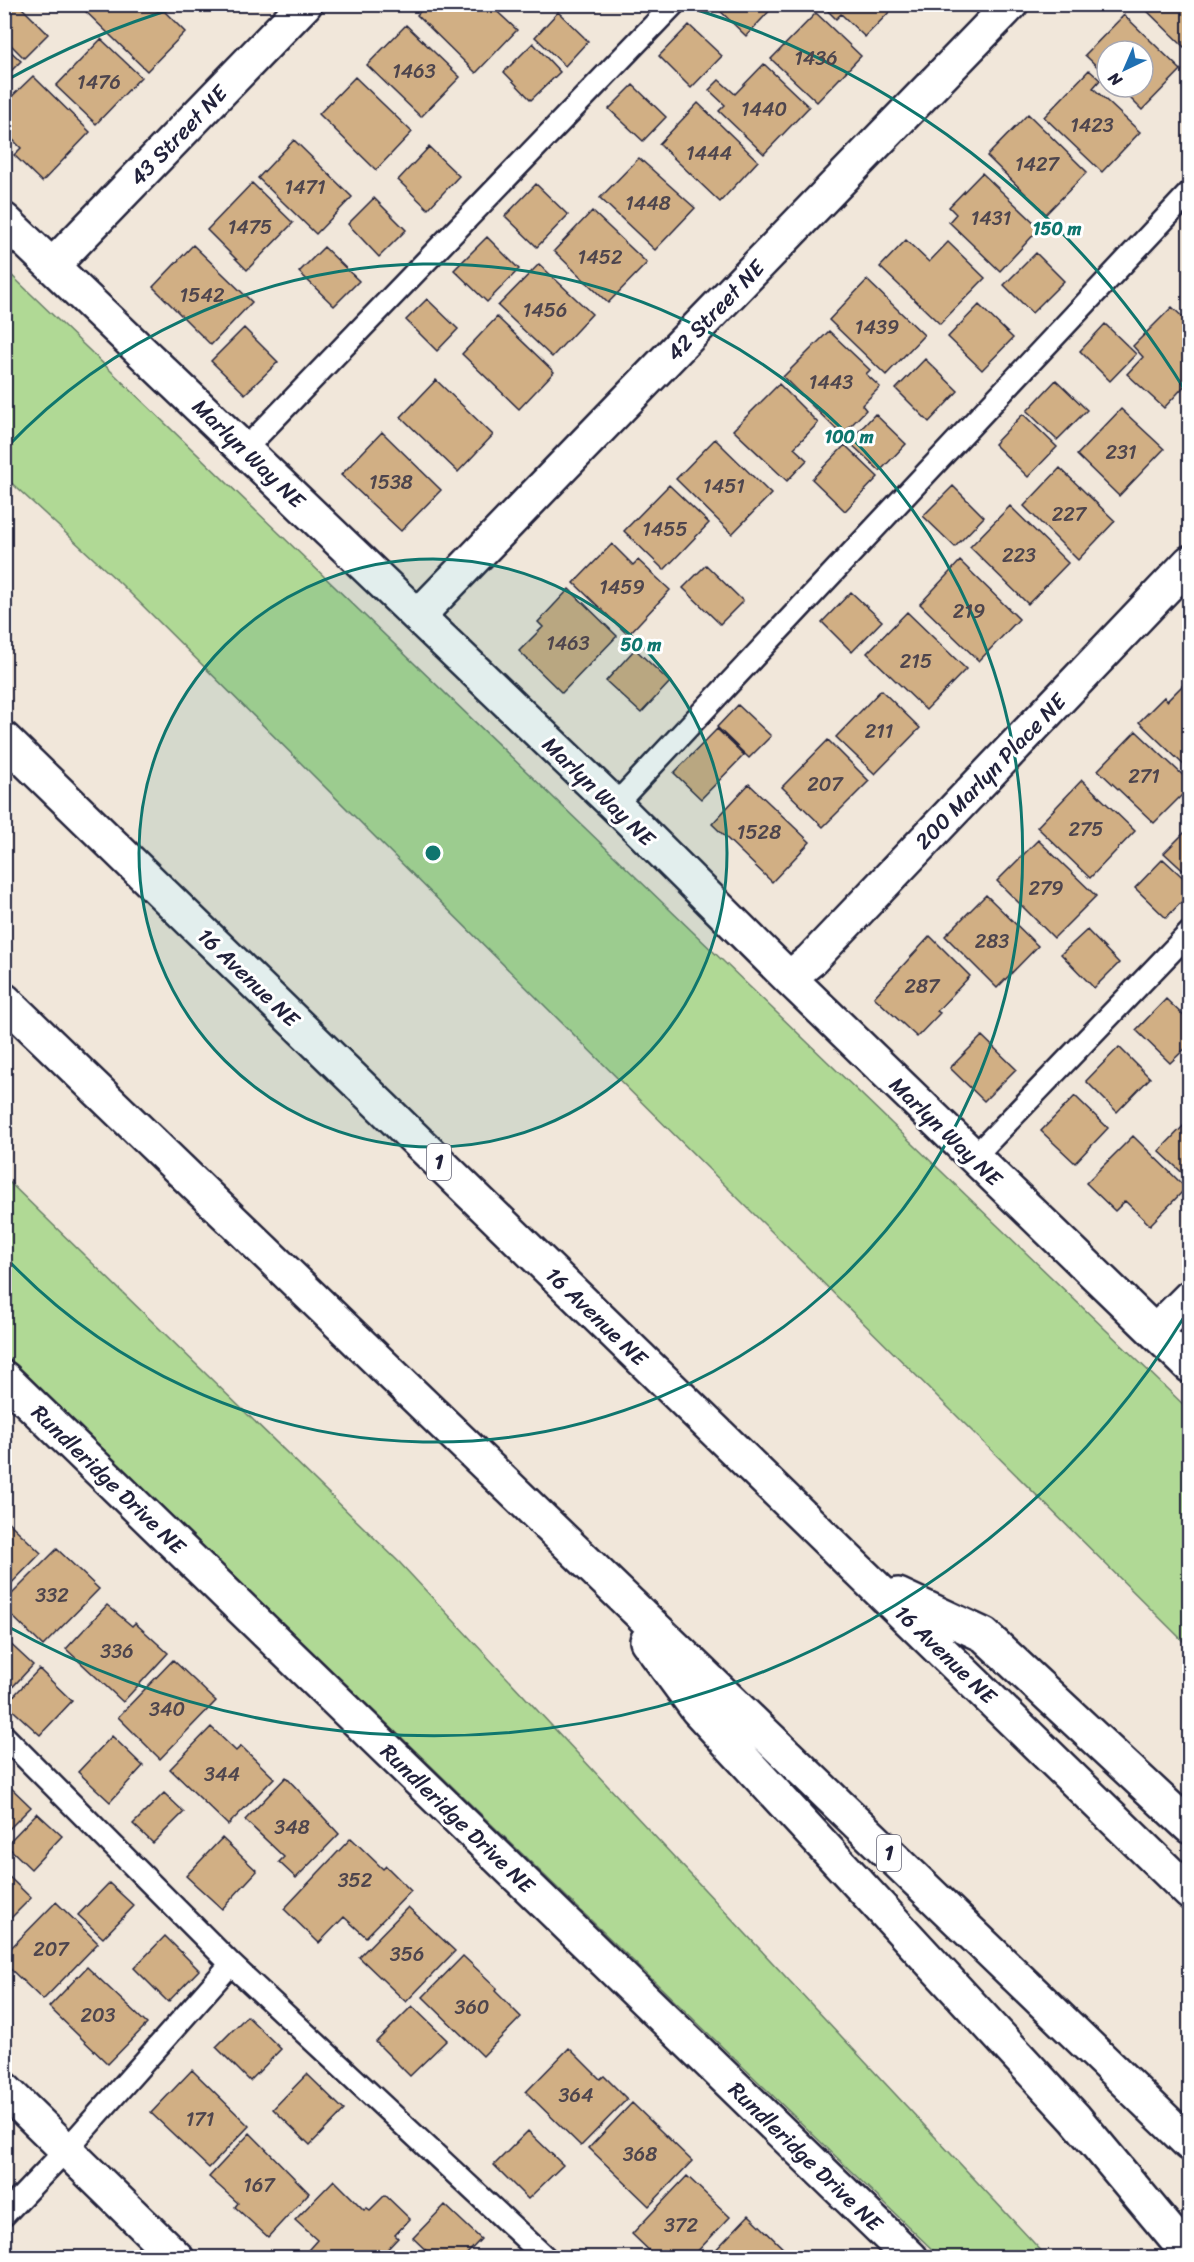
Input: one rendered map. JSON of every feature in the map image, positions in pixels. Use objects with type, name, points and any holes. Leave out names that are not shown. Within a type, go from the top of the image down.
[{"type":"main road","name":"43 Street NE","points":[[52,266],[305,4]]},
{"type":"main road","name":"42 Street NE","points":[[419,615],[1011,4]]},
{"type":"main road","name":"Marlyn Way NE","points":[[4,220],[419,615],[789,978],[1190,1366]]},
{"type":"main road","name":"200 Marlyn Place NE","points":[[789,978],[811,960],[1190,562]]},
{"type":"main road","name":"16 Avenue NE","points":[[4,739],[1190,1893]]},
{"type":"main road","name":"1","points":[[4,1000],[589,1562],[1190,2145]]},
{"type":"main road","points":[[1155,1332],[1190,1297]]},
{"type":"main road","name":"Rundleridge Drive NE","points":[[4,1377],[911,2258]]},
{"type":"main road","points":[[589,1562],[697,1709],[1075,2118],[1190,2256]]},
{"type":"main road","points":[[874,1584],[984,1635],[1190,1827]]},
{"type":"main road","points":[[4,2089],[177,2258]]},
{"type":"lane","points":[[245,449],[674,4]]},
{"type":"lane","points":[[615,805],[1190,192]]},
{"type":"lane","points":[[974,1157],[1190,932]]},
{"type":"lane","points":[[4,1736],[231,1964],[546,2258]]},
{"type":"lane","points":[[4,2215],[67,2149],[231,1964]]},
{"type":"green space","points":[[5,269],[1189,1410],[1189,1647],[121,584],[5,477]]},
{"type":"green space","points":[[4,1177],[400,1563],[1047,2257],[940,2257],[5,1355]]},
{"type":"building","points":[[14,4],[18,4],[48,34],[24,58],[4,38],[4,14]]},
{"type":"building","points":[[78,4],[157,4],[185,32],[147,71]]},
{"type":"building","points":[[427,4],[489,4],[517,30],[476,73],[417,15]]},
{"type":"building","points":[[713,4],[776,4],[746,36]]},
{"type":"building","points":[[821,4],[897,4],[865,37],[841,14],[836,19]]},
{"type":"building","points":[[1140,4],[1190,4],[1190,43],[1185,48]]},
{"type":"building","points":[[558,12],[588,41],[565,66],[535,37]]},
{"type":"building","points":[[816,13],[861,56],[817,102],[771,59]]},
{"type":"building","points":[[1124,15],[1149,39],[1101,39]]},
{"type":"building","points":[[406,25],[460,77],[421,117],[367,65]]},
{"type":"building","points":[[689,25],[722,56],[691,88],[659,56]]},
{"type":"building","points":[[101,39],[141,77],[96,124],[56,86]]},
{"type":"building","points":[[533,43],[560,72],[531,100],[504,72]]},
{"type":"building","points":[[4,45],[21,61],[4,78]]},
{"type":"building","points":[[1095,45],[1095,65],[1085,55]]},
{"type":"building","points":[[1155,45],[1181,70],[1155,97]]},
{"type":"building","points":[[764,64],[809,107],[764,154],[719,111],[725,105],[709,90],[719,80],[735,94]]},
{"type":"building","points":[[1089,70],[1095,75],[1093,88],[1095,99],[1105,99],[1140,132],[1102,172],[1044,117]]},
{"type":"building","points":[[33,76],[90,132],[42,182],[14,155],[21,148],[4,131],[4,104]]},
{"type":"building","points":[[355,77],[412,132],[376,170],[319,114]]},
{"type":"building","points":[[633,85],[666,117],[643,141],[609,109]]},
{"type":"building","points":[[1131,99],[1153,99],[1142,110]]},
{"type":"building","points":[[698,103],[758,161],[720,202],[659,144]]},
{"type":"building","points":[[1028,114],[1087,172],[1046,214],[987,156]]},
{"type":"building","points":[[294,140],[352,197],[316,234],[258,178]]},
{"type":"building","points":[[429,147],[459,176],[428,209],[398,180]]},
{"type":"building","points":[[639,158],[695,208],[655,250],[600,198]]},
{"type":"building","points":[[982,173],[1040,228],[1000,271],[949,222],[956,214],[949,207]]},
{"type":"building","points":[[252,183],[293,223],[247,270],[207,230]]},
{"type":"building","points":[[536,184],[568,215],[537,247],[505,216]]},
{"type":"building","points":[[374,198],[406,230],[379,257],[348,224]]},
{"type":"building","points":[[592,211],[647,263],[608,303],[554,251]]},
{"type":"building","points":[[487,237],[519,269],[487,302],[454,270]]},
{"type":"building","points":[[906,240],[929,262],[948,242],[985,278],[940,324],[880,267]]},
{"type":"building","points":[[193,245],[252,302],[211,345],[153,287]]},
{"type":"building","points":[[324,247],[359,281],[334,306],[299,272]]},
{"type":"building","points":[[1036,253],[1064,281],[1032,313],[1004,285]]},
{"type":"building","points":[[539,264],[592,314],[552,357],[498,306]]},
{"type":"building","points":[[867,280],[924,335],[886,375],[829,320]]},
{"type":"building","points":[[427,299],[458,329],[437,351],[406,320]]},
{"type":"building","points":[[979,305],[1013,338],[982,370],[948,337]]},
{"type":"building","points":[[1172,307],[1190,324],[1190,380],[1164,408],[1127,374],[1143,357],[1133,346]]},
{"type":"building","points":[[497,317],[554,372],[519,409],[462,354]]},
{"type":"building","points":[[1105,324],[1136,354],[1110,381],[1080,351]]},
{"type":"building","points":[[244,328],[278,362],[245,394],[211,361]]},
{"type":"building","points":[[829,331],[870,370],[866,374],[880,387],[862,405],[866,410],[842,435],[783,377]]},
{"type":"building","points":[[925,359],[958,391],[929,422],[896,389]]},
{"type":"building","points":[[436,380],[493,435],[458,472],[401,417]]},
{"type":"building","points":[[1056,380],[1087,410],[1057,440],[1027,411]]},
{"type":"building","points":[[779,384],[818,423],[794,448],[807,460],[787,481],[733,430]]},
{"type":"building","points":[[1121,409],[1164,449],[1119,496],[1077,455]]},
{"type":"building","points":[[875,414],[906,444],[880,471],[849,442]]},
{"type":"building","points":[[1023,414],[1057,447],[1028,477],[994,444]]},
{"type":"building","points":[[382,432],[441,490],[401,531],[341,475]]},
{"type":"building","points":[[715,439],[771,494],[732,534],[676,479]]},
{"type":"building","points":[[845,445],[878,477],[845,511],[812,479]]},
{"type":"building","points":[[1060,468],[1115,521],[1078,560],[1024,506]]},
{"type":"building","points":[[669,485],[709,523],[664,570],[624,531]]},
{"type":"building","points":[[953,486],[984,517],[955,547],[923,516]]},
{"type":"building","points":[[1010,506],[1068,563],[1028,604],[970,547]]},
{"type":"building","points":[[612,544],[633,565],[638,560],[670,590],[628,635],[574,583]]},
{"type":"building","points":[[960,561],[1019,619],[979,661],[920,604]]},
{"type":"building","points":[[706,565],[743,601],[720,624],[683,588]]},
{"type":"building","points":[[569,589],[617,636],[562,693],[519,651],[543,627],[538,622]]},
{"type":"building","points":[[851,592],[882,621],[852,652],[822,622]]},
{"type":"building","points":[[907,612],[966,669],[926,710],[867,653]]},
{"type":"building","points":[[635,649],[670,682],[641,713],[606,681]]},
{"type":"building","points":[[1189,679],[1189,770],[1139,722],[1164,697],[1167,701]]},
{"type":"building","points":[[881,690],[920,728],[875,774],[836,737]]},
{"type":"building","points":[[738,705],[771,736],[749,758],[717,727]]},
{"type":"building","points":[[717,729],[744,755],[701,799],[674,773]]},
{"type":"building","points":[[1136,731],[1190,782],[1190,787],[1154,823],[1098,770]]},
{"type":"building","points":[[828,740],[869,781],[823,827],[782,787]]},
{"type":"building","points":[[1082,780],[1135,831],[1090,878],[1037,827]]},
{"type":"building","points":[[749,784],[810,842],[772,882],[712,824]]},
{"type":"building","points":[[1190,827],[1190,877],[1164,853]]},
{"type":"building","points":[[1038,840],[1096,896],[1054,938],[997,881]]},
{"type":"building","points":[[1163,859],[1190,884],[1190,893],[1166,918],[1135,888]]},
{"type":"building","points":[[986,895],[1038,946],[997,988],[945,936]]},
{"type":"building","points":[[1087,930],[1119,963],[1094,988],[1061,954]]},
{"type":"building","points":[[930,936],[970,976],[937,1011],[940,1013],[917,1037],[874,997]]},
{"type":"building","points":[[1166,999],[1190,1022],[1190,1044],[1170,1063],[1136,1030]]},
{"type":"building","points":[[982,1036],[1016,1069],[984,1101],[950,1068]]},
{"type":"building","points":[[1119,1047],[1150,1078],[1117,1112],[1086,1081]]},
{"type":"building","points":[[1075,1096],[1108,1128],[1075,1163],[1041,1131]]},
{"type":"building","points":[[1190,1119],[1190,1180],[1159,1151]]},
{"type":"building","points":[[1133,1136],[1186,1188],[1150,1225],[1125,1201],[1115,1211],[1086,1183]]},
{"type":"building","points":[[4,1518],[41,1553],[4,1591]]},
{"type":"building","points":[[57,1549],[99,1589],[43,1646],[4,1608],[4,1602]]},
{"type":"building","points":[[107,1605],[132,1626],[135,1623],[168,1653],[123,1702],[66,1649]]},
{"type":"building","points":[[4,1638],[33,1665],[4,1696]]},
{"type":"building","points":[[173,1660],[216,1701],[160,1759],[118,1717]]},
{"type":"building","points":[[39,1669],[72,1701],[40,1735],[6,1704]]},
{"type":"building","points":[[211,1727],[236,1751],[241,1746],[274,1778],[228,1825],[170,1769]]},
{"type":"building","points":[[112,1736],[143,1766],[110,1802],[78,1772]]},
{"type":"building","points":[[286,1777],[339,1834],[296,1878],[279,1862],[284,1857],[245,1820]]},
{"type":"building","points":[[4,1781],[31,1807],[4,1834]]},
{"type":"building","points":[[164,1793],[184,1812],[153,1843],[133,1824]]},
{"type":"building","points":[[37,1813],[62,1836],[31,1869],[6,1845]]},
{"type":"building","points":[[222,1838],[257,1871],[222,1909],[186,1876]]},
{"type":"building","points":[[351,1838],[383,1869],[386,1866],[411,1891],[366,1937],[344,1917],[319,1943],[284,1909]]},
{"type":"building","points":[[4,1872],[31,1898],[4,1925]]},
{"type":"building","points":[[109,1883],[134,1906],[103,1938],[78,1915]]},
{"type":"building","points":[[56,1902],[98,1943],[43,2000],[4,1963],[4,1955]]},
{"type":"building","points":[[408,1907],[455,1951],[406,2002],[359,1957]]},
{"type":"building","points":[[165,1936],[199,1970],[168,2002],[134,1968]]},
{"type":"building","points":[[463,1956],[497,1988],[495,1991],[521,2017],[483,2056],[423,1997]]},
{"type":"building","points":[[87,1967],[147,2024],[108,2064],[49,2007]]},
{"type":"building","points":[[412,2006],[447,2040],[410,2076],[376,2042]]},
{"type":"building","points":[[247,2016],[281,2049],[250,2081],[216,2047]]},
{"type":"building","points":[[569,2048],[600,2079],[604,2076],[627,2099],[581,2146],[526,2092]]},
{"type":"building","points":[[192,2070],[249,2126],[209,2168],[151,2113]]},
{"type":"building","points":[[307,2074],[344,2110],[310,2145],[273,2109]]},
{"type":"building","points":[[632,2103],[692,2161],[649,2206],[589,2148]]},
{"type":"building","points":[[528,2131],[563,2165],[528,2199],[494,2165]]},
{"type":"building","points":[[250,2133],[309,2193],[268,2237],[235,2207],[238,2203],[209,2177]]},
{"type":"building","points":[[687,2176],[730,2217],[691,2258],[657,2258],[632,2234]]},
{"type":"building","points":[[334,2180],[364,2210],[367,2208],[370,2210],[385,2195],[410,2219],[395,2235],[398,2238],[379,2258],[301,2258],[317,2240],[295,2220]]},
{"type":"building","points":[[445,2205],[481,2239],[463,2258],[434,2258],[413,2238]]},
{"type":"building","points":[[749,2215],[793,2258],[708,2258]]}]
